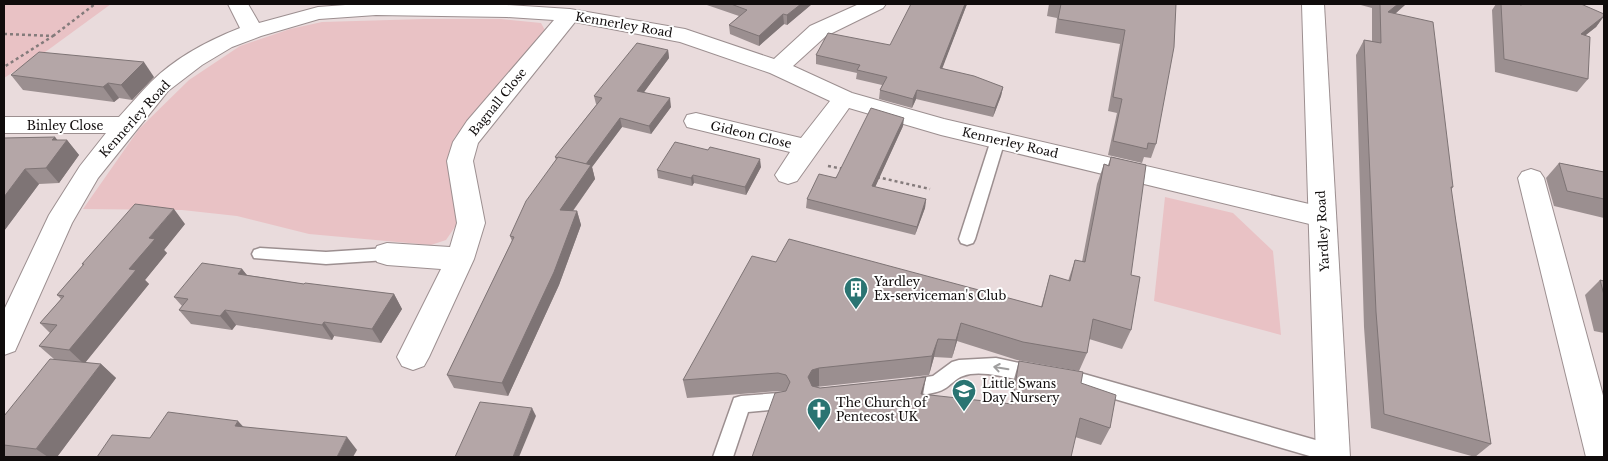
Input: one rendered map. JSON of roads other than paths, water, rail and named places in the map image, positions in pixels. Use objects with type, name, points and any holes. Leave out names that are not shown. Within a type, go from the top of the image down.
[{"type":"street","points":[[238,4],[253,31]]},
{"type":"street","points":[[778,68],[818,31],[876,4]]},
{"type":"street","name":"Yardley Road","points":[[1314,4],[1322,217],[1336,456]]},
{"type":"street","name":"Kennerley Road","points":[[4,342],[59,222],[89,172],[160,86],[194,60],[224,42],[253,31],[318,13],[376,9],[506,11],[570,16],[685,36],[778,68],[844,98],[941,127],[1322,217]]},
{"type":"street","name":"Bagnall Close","points":[[413,356],[460,259],[471,223],[460,161],[466,142],[476,127],[570,16]]},
{"type":"street","name":"Gideon Close","points":[[696,121],[798,161],[844,98]]},
{"type":"street","name":"Binley Close","points":[[4,125],[126,125]]},
{"type":"street","points":[[1531,178],[1604,457]]},
{"type":"street","points":[[387,254],[460,259]]},
{"type":"lane","points":[[967,238],[998,140]]},
{"type":"lane","points":[[260,254],[326,258],[387,254]]},
{"type":"lane","points":[[888,389],[937,384],[959,368],[996,366],[1084,382],[1336,456]]},
{"type":"lane","points":[[723,457],[741,404],[779,401]]},
{"type":"place","name":"Yardley Ex-serviceman's Club","points":[[856,310]]},
{"type":"place","name":"Little Swans Day Nursery","points":[[964,412]]},
{"type":"place","name":"The Church of Pentecost UK","points":[[819,431]]}]
